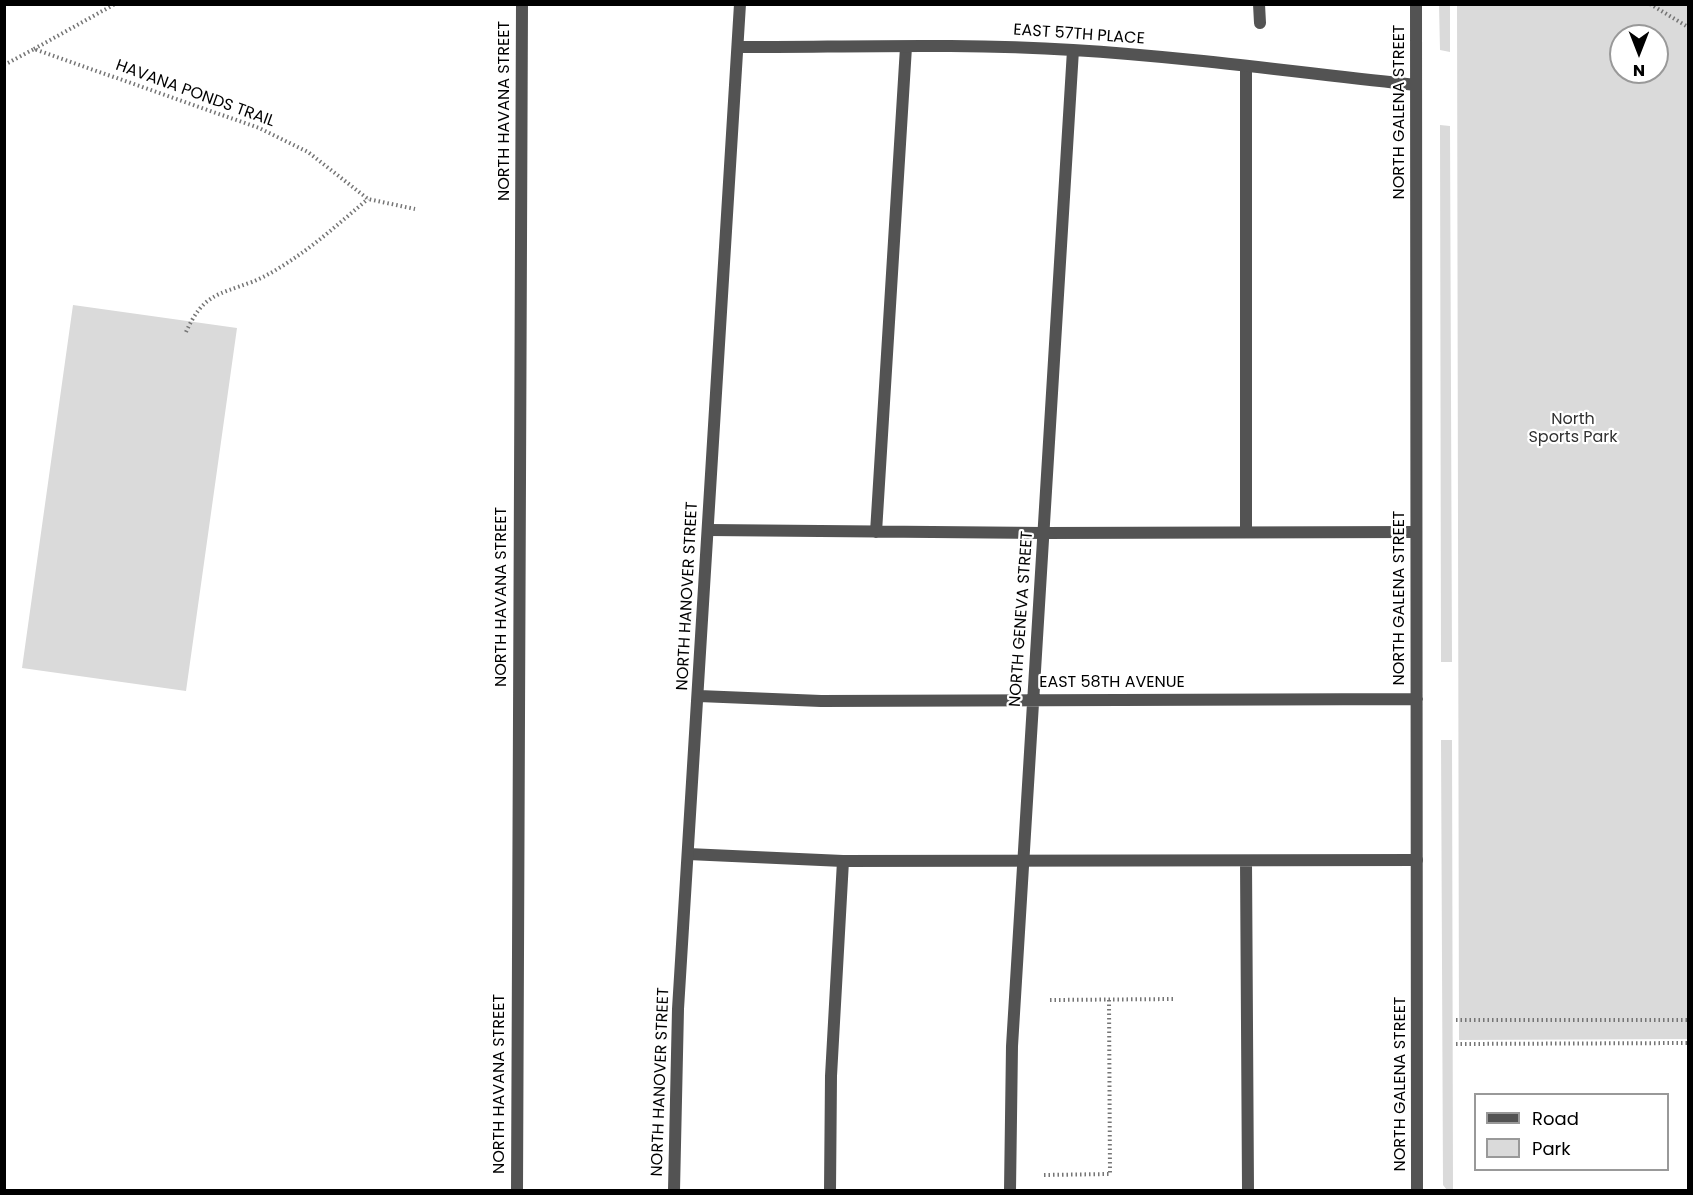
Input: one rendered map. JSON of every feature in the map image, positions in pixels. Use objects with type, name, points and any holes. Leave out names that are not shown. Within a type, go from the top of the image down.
[{"type":"street","name":"NORTH HAVANA STREET","points":[[517,1191],[522,4]]},
{"type":"street","name":"NORTH HANOVER STREET","points":[[675,1191],[678,1009],[740,4]]},
{"type":"street","points":[[1259,4],[1260,23]]},
{"type":"street","name":"NORTH GALENA STREET","points":[[1416,4],[1418,1191]]},
{"type":"street","name":"EAST 57TH PLACE","points":[[738,46],[1008,47],[1073,50],[1416,85]]},
{"type":"street","points":[[876,532],[906,47]]},
{"type":"street","name":"NORTH GENEVA STREET","points":[[1010,1191],[1011,1075],[1073,50]]},
{"type":"street","points":[[1245,67],[1246,532]]},
{"type":"street","points":[[708,530],[1044,533],[1416,532]]},
{"type":"street","name":"EAST 58TH AVENUE","points":[[699,696],[821,701],[1417,699]]},
{"type":"street","points":[[688,854],[843,861],[1417,860]]},
{"type":"street","points":[[830,1191],[831,1076],[843,861]]},
{"type":"street","points":[[1246,861],[1248,1191]]},
{"type":"path","points":[[4,65],[115,4]]},
{"type":"path","points":[[1650,4],[1689,27]]},
{"type":"path","name":"HAVANA PONDS TRAIL","points":[[34,49],[259,128],[308,152],[368,199]]},
{"type":"path","points":[[186,333],[195,313],[210,298],[255,281],[296,257],[368,199],[415,209]]},
{"type":"path","points":[[1050,1000],[1174,999]]},
{"type":"path","points":[[1044,1175],[1110,1174],[1109,1000]]},
{"type":"path","points":[[1456,1020],[1689,1020]]},
{"type":"path","points":[[1456,1044],[1689,1043]]},
{"type":"green space","points":[[1439,5],[1450,5],[1450,52],[1440,50]]},
{"type":"green space","name":"North Sports Park","points":[[1457,5],[1688,5],[1688,1039],[1459,1040]]},
{"type":"green space","points":[[1440,125],[1450,126],[1452,662],[1441,662]]},
{"type":"green space","points":[[73,305],[237,328],[186,691],[22,668]]},
{"type":"green space","points":[[1441,740],[1452,740],[1453,1190],[1447,1190],[1443,1185]]}]
